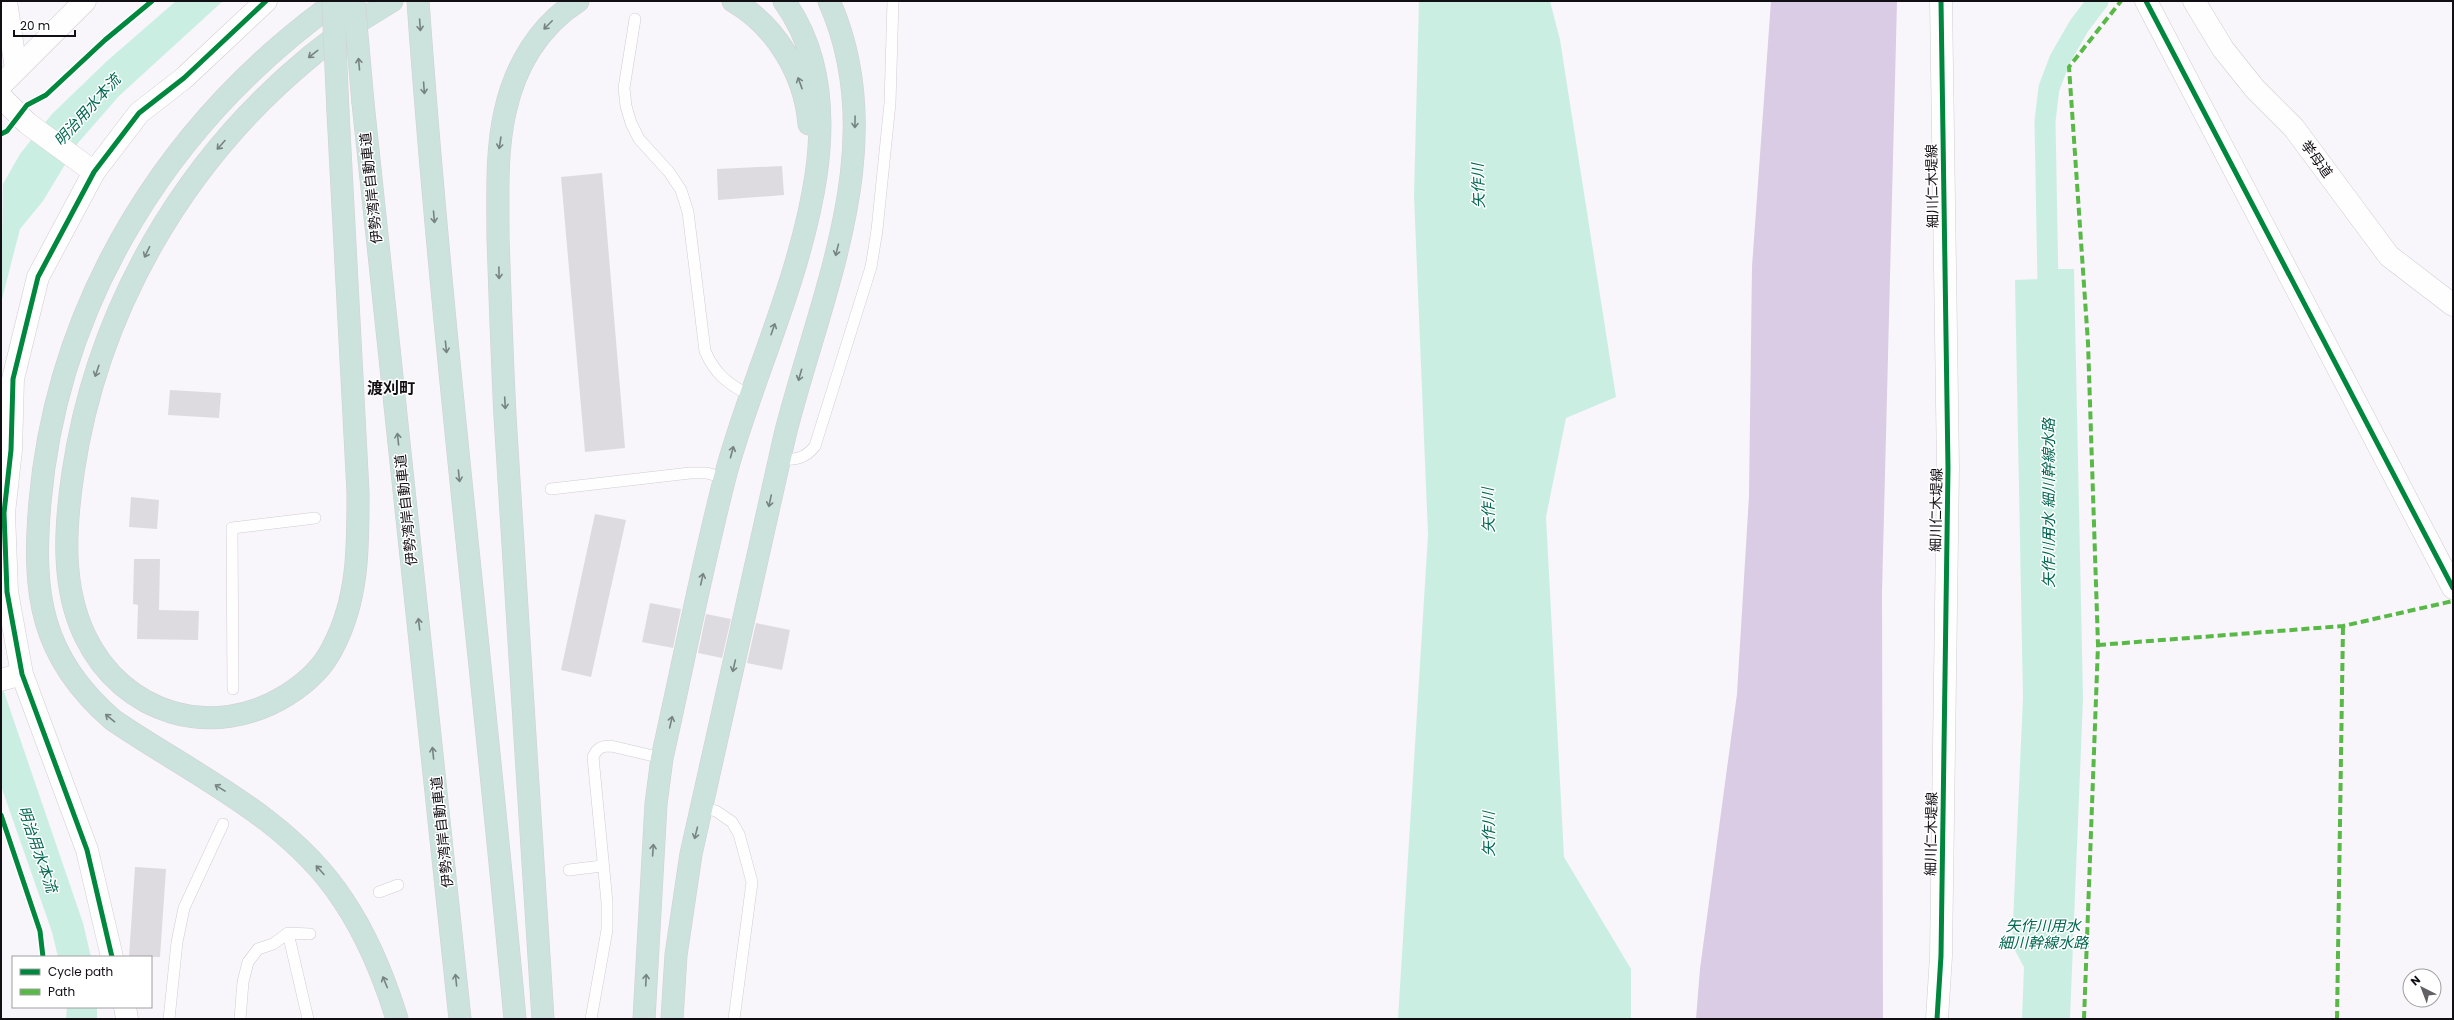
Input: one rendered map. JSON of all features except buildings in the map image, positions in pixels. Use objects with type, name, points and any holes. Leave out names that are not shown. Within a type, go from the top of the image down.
[{"type":"highway","points":[[333,1],[338,112],[358,492],[358,540],[352,601],[332,649],[319,669],[299,688],[276,702],[252,712],[226,719],[200,719],[176,715],[153,706],[132,692],[114,676],[97,656],[84,635],[75,610],[68,580],[67,542],[69,501],[87,399],[106,344],[150,245],[183,194],[215,151],[247,115],[312,55],[392,1]]},
{"type":"highway","points":[[337,1],[282,42],[223,99],[179,152],[128,225],[100,279],[78,330],[61,386],[49,433],[42,484],[37,570],[41,604],[49,634],[61,660],[76,683],[94,703],[113,720],[255,811],[281,831],[306,855],[343,899],[359,926],[384,982],[397,1019]]},
{"type":"highway","name":"伊勢湾岸自動車道","points":[[354,1],[363,103],[460,1019]]},
{"type":"highway","points":[[418,1],[445,334],[499,844],[514,1019]]},
{"type":"highway","points":[[543,1019],[500,315],[498,152],[505,112],[514,80],[528,51],[545,28],[566,9],[578,1]]},
{"type":"highway","points":[[733,1],[744,8],[769,31],[788,56],[801,83],[808,114],[812,159],[811,205]]},
{"type":"highway","points":[[644,1019],[656,804],[662,758],[725,478],[749,395],[799,252],[811,205],[819,146],[821,117],[818,88],[804,33],[784,1]]},
{"type":"highway","points":[[820,1],[835,32],[851,83]]},
{"type":"highway","points":[[672,1019],[676,955],[691,854],[703,808],[799,378],[835,261],[850,193],[855,114],[841,28],[829,1]]},
{"type":"street","points":[[6,1],[16,69]]},
{"type":"street","points":[[1,85],[85,1]]},
{"type":"street","points":[[112,956],[87,850],[22,674],[8,592],[4,513],[11,450],[13,379],[38,277],[94,172],[139,113],[184,78],[266,1]]},
{"type":"street","name":"細川仁木堤線","points":[[1937,1019],[1941,956],[1948,468],[1941,1]]},
{"type":"street","points":[[2146,1],[2453,588]]},
{"type":"street","name":"挙母道","points":[[2194,1],[2223,49],[2256,89],[2294,128],[2389,256],[2453,305]]},
{"type":"street","points":[[1,97],[26,123],[94,172]]},
{"type":"street","points":[[1,680],[22,674]]},
{"type":"street","points":[[124,1008],[127,1019]]},
{"type":"lane","points":[[780,459],[801,459],[809,454],[815,446],[871,267],[882,191],[890,103],[893,1]]},
{"type":"lane","points":[[635,19],[624,88],[631,123],[639,139],[669,172],[681,190],[688,212],[705,351],[711,365],[729,384],[749,395]]},
{"type":"lane","points":[[551,489],[690,473],[708,473],[725,478]]},
{"type":"lane","points":[[233,689],[232,528],[315,518]]},
{"type":"lane","points":[[591,1019],[607,930],[607,902],[592,765],[596,750],[602,746],[611,746],[662,758]]},
{"type":"lane","points":[[703,808],[716,811],[732,822],[739,834],[752,882],[734,1019]]},
{"type":"lane","points":[[169,1019],[177,942],[184,908],[223,824]]},
{"type":"lane","points":[[570,870],[602,866]]},
{"type":"lane","points":[[379,892],[398,885]]},
{"type":"lane","points":[[240,1019],[243,982],[248,962],[258,949],[274,944],[288,933],[310,934]]},
{"type":"lane","points":[[288,933],[308,1019]]},
{"type":"shaded area","points":[[1771,1],[1897,1],[1882,592],[1883,1019],[1696,1019],[1700,969],[1737,694],[1749,496],[1752,267]]},
{"type":"water","name":"明治用水本流","points":[[176,1],[223,1],[119,96],[78,143],[43,201],[20,229],[1,303],[3,184],[20,154],[52,114],[107,61]]},
{"type":"water","name":"矢作川","points":[[1419,1],[1550,1],[1560,40],[1616,397],[1566,418],[1546,517],[1564,857],[1631,969],[1631,1019],[1398,1019],[1428,535],[1414,196]]},
{"type":"water","name":"矢作川用水 細川幹線水路","points":[[2057,256],[2058,269],[2074,269],[2083,699],[2070,1019],[2022,1019],[2024,967],[2012,945],[2023,698],[2015,280],[2040,279],[2039,257]]},
{"type":"water","name":"明治用水本流","points":[[1,683],[83,923],[91,956],[58,956],[52,932],[1,786]]},
{"type":"water","points":[[67,1008],[97,1008],[97,1019],[66,1019]]},
{"type":"waterway","name":"矢作川用水 細川幹線水路","points":[[2048,285],[2045,121],[2049,88],[2060,59],[2079,26],[2098,1]]},
{"type":"marked path","points":[[2084,1019],[2098,645],[2088,343],[2069,67],[2121,1]]},
{"type":"marked path","points":[[2098,645],[2343,626],[2453,601]]},
{"type":"marked path","points":[[2337,1019],[2343,626]]},
{"type":"cycle path","points":[[1,134],[7,131],[27,105],[46,95],[105,40],[152,1]]},
{"type":"cycle path","points":[[112,956],[87,850],[22,674],[7,592],[4,513],[11,450],[13,379],[38,277],[94,172],[139,113],[184,78],[266,1]]},
{"type":"cycle path","points":[[1937,1019],[1941,956],[1948,468],[1941,1]]},
{"type":"cycle path","points":[[2146,1],[2453,588]]},
{"type":"cycle path","points":[[1,815],[40,931],[43,956]]},
{"type":"district","name":"渡刈町","points":[[391,388]]}]
